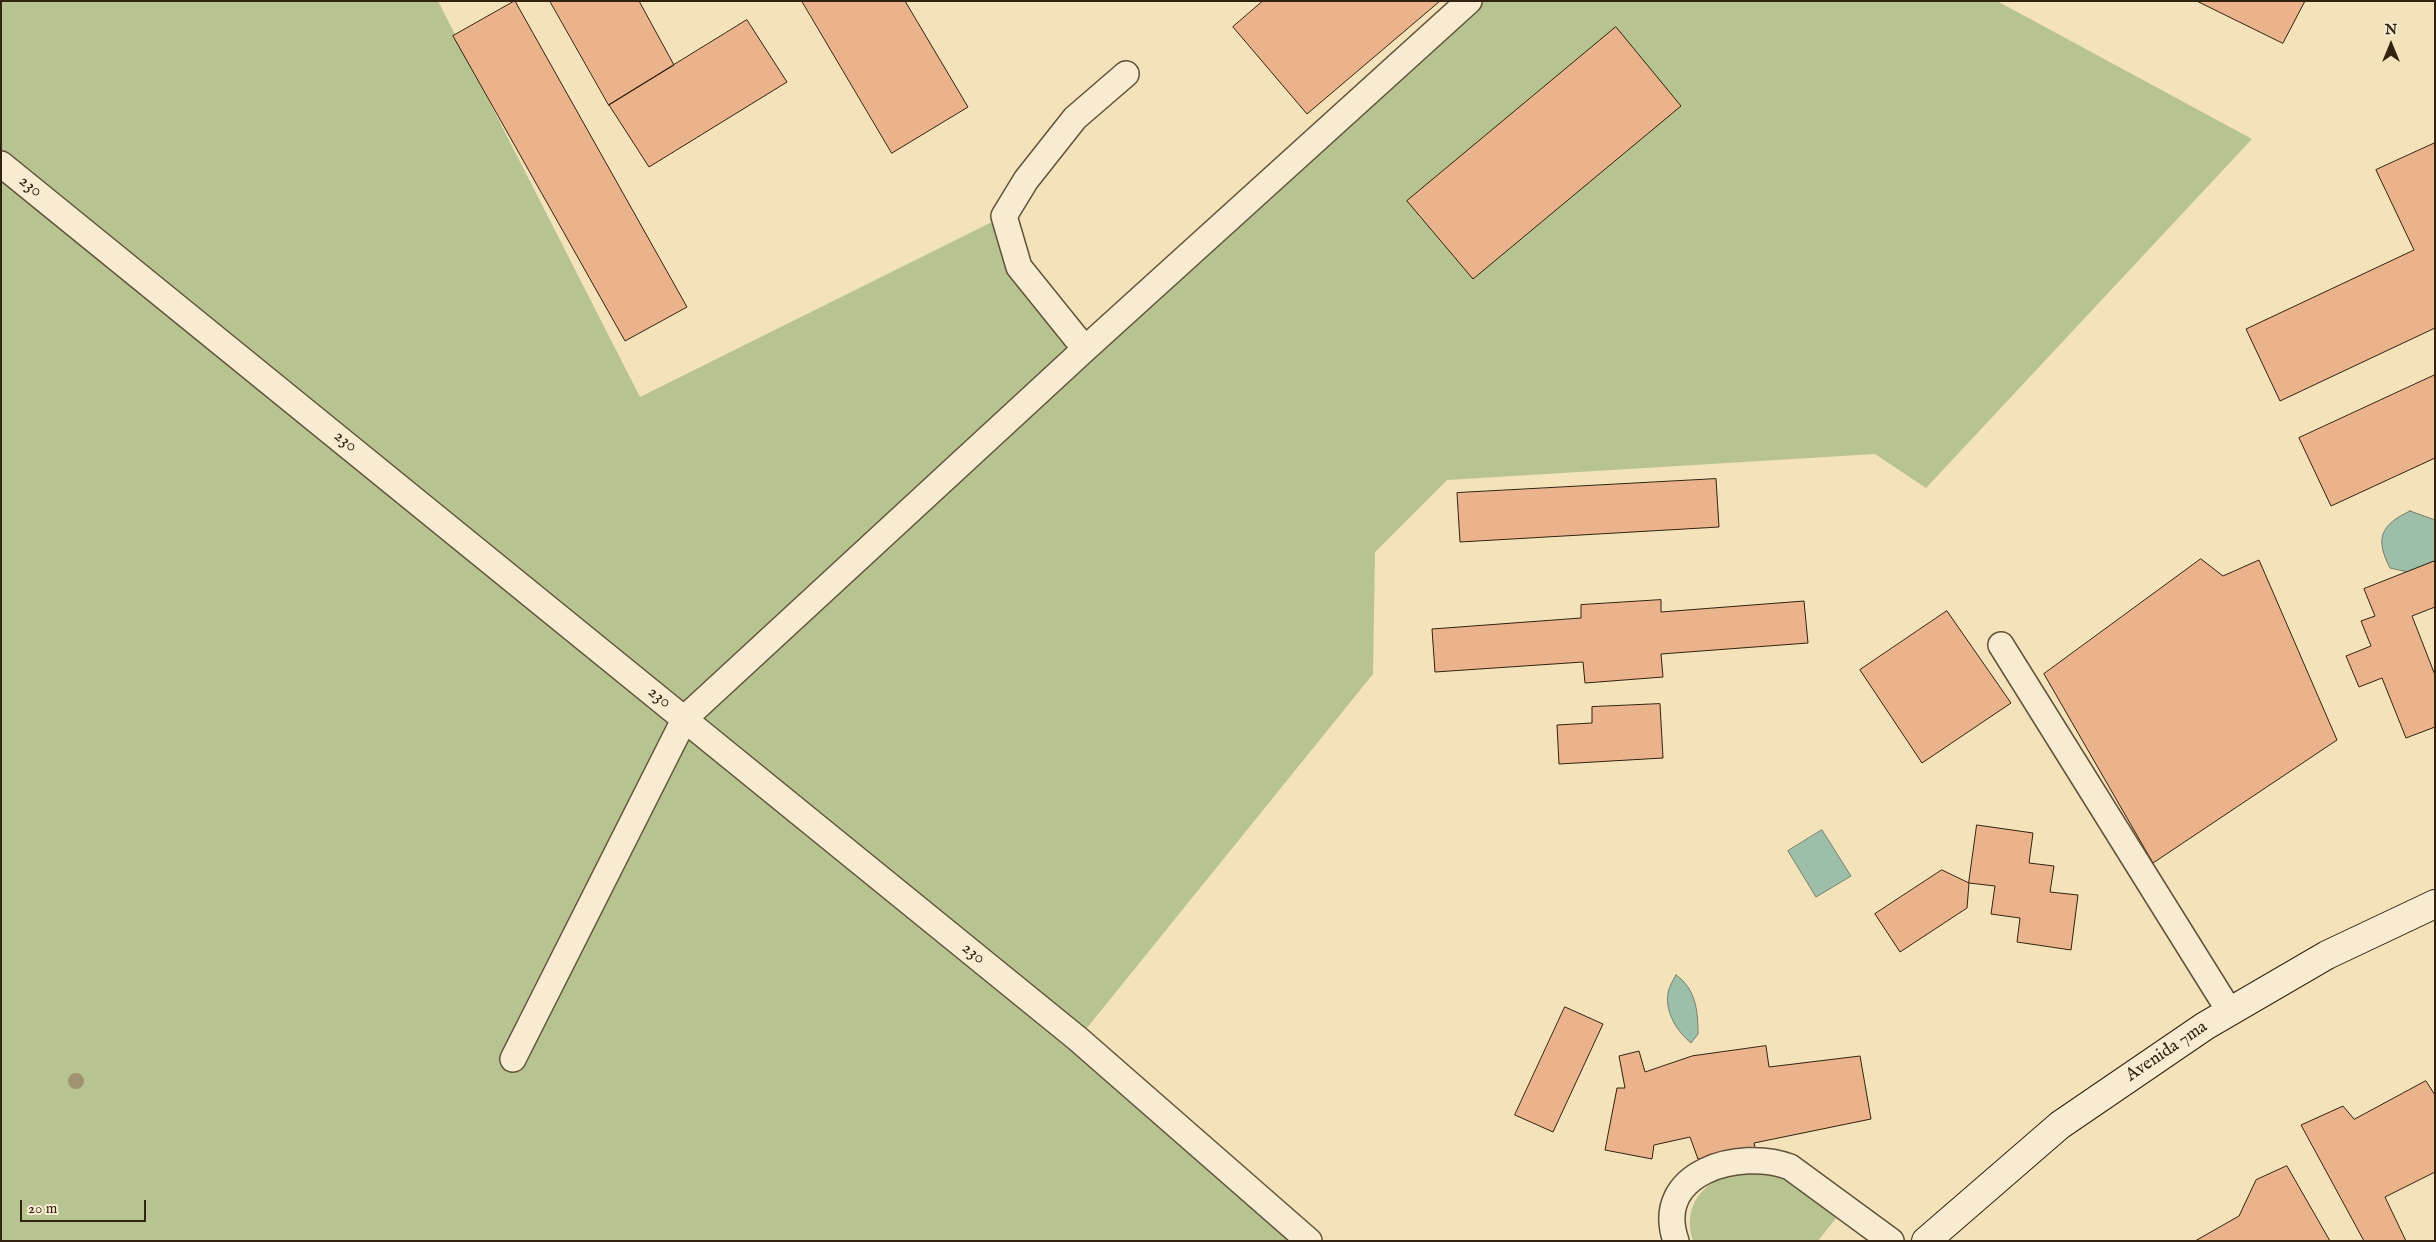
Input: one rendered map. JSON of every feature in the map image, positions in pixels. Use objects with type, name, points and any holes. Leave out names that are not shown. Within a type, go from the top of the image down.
[{"type":"main road","name":"Avenida 7ma","points":[[1926,1241],[2060,1125],[2205,1026],[2327,954],[2435,904]]},
{"type":"lane","points":[[513,1059],[685,718],[1085,349],[1470,1]]},
{"type":"lane","points":[[1085,349],[1019,267],[1004,216],[1026,180],[1075,118],[1126,74]]},
{"type":"lane","name":"230","points":[[1,164],[685,718],[1078,1040],[1307,1240]]},
{"type":"lane","points":[[2001,645],[2230,1012]]},
{"type":"lane","points":[[1676,1241],[1672,1228],[1674,1208],[1680,1191],[1699,1172],[1724,1164],[1752,1159],[1773,1161],[1790,1167],[1891,1241]]},
{"type":"shaded area","points":[[1,1],[438,1],[640,397],[1004,216],[1019,267],[1085,349],[1469,1],[1997,1],[2252,139],[1926,488],[1875,454],[1447,480],[1375,552],[1373,674],[1078,1039],[1303,1241],[1,1241]]},
{"type":"shaded area","points":[[2410,511],[2435,520],[2435,561],[2408,572],[2390,568],[2385,558],[2382,541],[2383,534],[2392,522]]},
{"type":"shaded area","points":[[1822,830],[1851,876],[1816,897],[1788,851]]},
{"type":"shaded area","points":[[1676,975],[1688,987],[1696,1009],[1698,1034],[1691,1043],[1673,1021],[1668,1008],[1669,991]]},
{"type":"shaded area","points":[[1739,1171],[1770,1173],[1781,1176],[1836,1218],[1818,1241],[1693,1241],[1690,1216],[1693,1205],[1706,1187],[1727,1175]]},
{"type":"building","points":[[515,1],[687,307],[625,341],[453,36]]},
{"type":"building","points":[[550,1],[639,1],[674,65],[609,105]]},
{"type":"building","points":[[802,1],[905,1],[968,107],[892,153]]},
{"type":"building","points":[[1263,1],[1440,1],[1307,114],[1233,27]]},
{"type":"building","points":[[2197,1],[2305,1],[2283,43]]},
{"type":"building","points":[[747,20],[787,82],[649,167],[609,105]]},
{"type":"building","points":[[1616,27],[1681,106],[1473,279],[1407,201]]},
{"type":"building","points":[[2435,143],[2435,328],[2280,401],[2246,329],[2414,250],[2376,170]]},
{"type":"building","points":[[2435,375],[2435,458],[2331,506],[2299,438]]},
{"type":"building","points":[[1716,479],[1719,527],[1460,542],[1457,493]]},
{"type":"building","points":[[2201,559],[2223,576],[2259,560],[2337,740],[2153,863],[2044,674]]},
{"type":"building","points":[[2435,561],[2435,607],[2412,616],[2435,675],[2435,727],[2406,738],[2382,678],[2359,687],[2346,656],[2371,646],[2361,621],[2375,616],[2364,589]]},
{"type":"building","points":[[1661,600],[1661,612],[1804,601],[1808,643],[1661,654],[1663,677],[1585,683],[1583,662],[1435,672],[1432,629],[1581,618],[1581,605]]},
{"type":"building","points":[[1947,611],[2011,703],[1922,763],[1860,670]]},
{"type":"building","points":[[1660,704],[1663,758],[1559,764],[1557,725],[1592,723],[1592,707]]},
{"type":"building","points":[[1977,825],[2033,833],[2029,863],[2054,866],[2050,892],[2078,895],[2071,950],[2017,942],[2020,918],[1991,914],[1995,886],[1969,883]]},
{"type":"building","points":[[1942,870],[1969,883],[1967,908],[1900,952],[1875,914]]},
{"type":"building","points":[[1565,1007],[1603,1024],[1553,1132],[1515,1115]]},
{"type":"building","points":[[1766,1046],[1769,1067],[1860,1056],[1871,1119],[1754,1143],[1756,1151],[1698,1159],[1690,1137],[1654,1145],[1652,1159],[1605,1150],[1617,1088],[1625,1088],[1619,1056],[1639,1051],[1645,1072],[1692,1056]]},
{"type":"building","points":[[2426,1081],[2435,1095],[2435,1172],[2385,1197],[2406,1241],[2364,1241],[2301,1125],[2343,1106],[2354,1119]]},
{"type":"building","points":[[2287,1166],[2330,1241],[2195,1241],[2239,1216],[2256,1180]]}]
